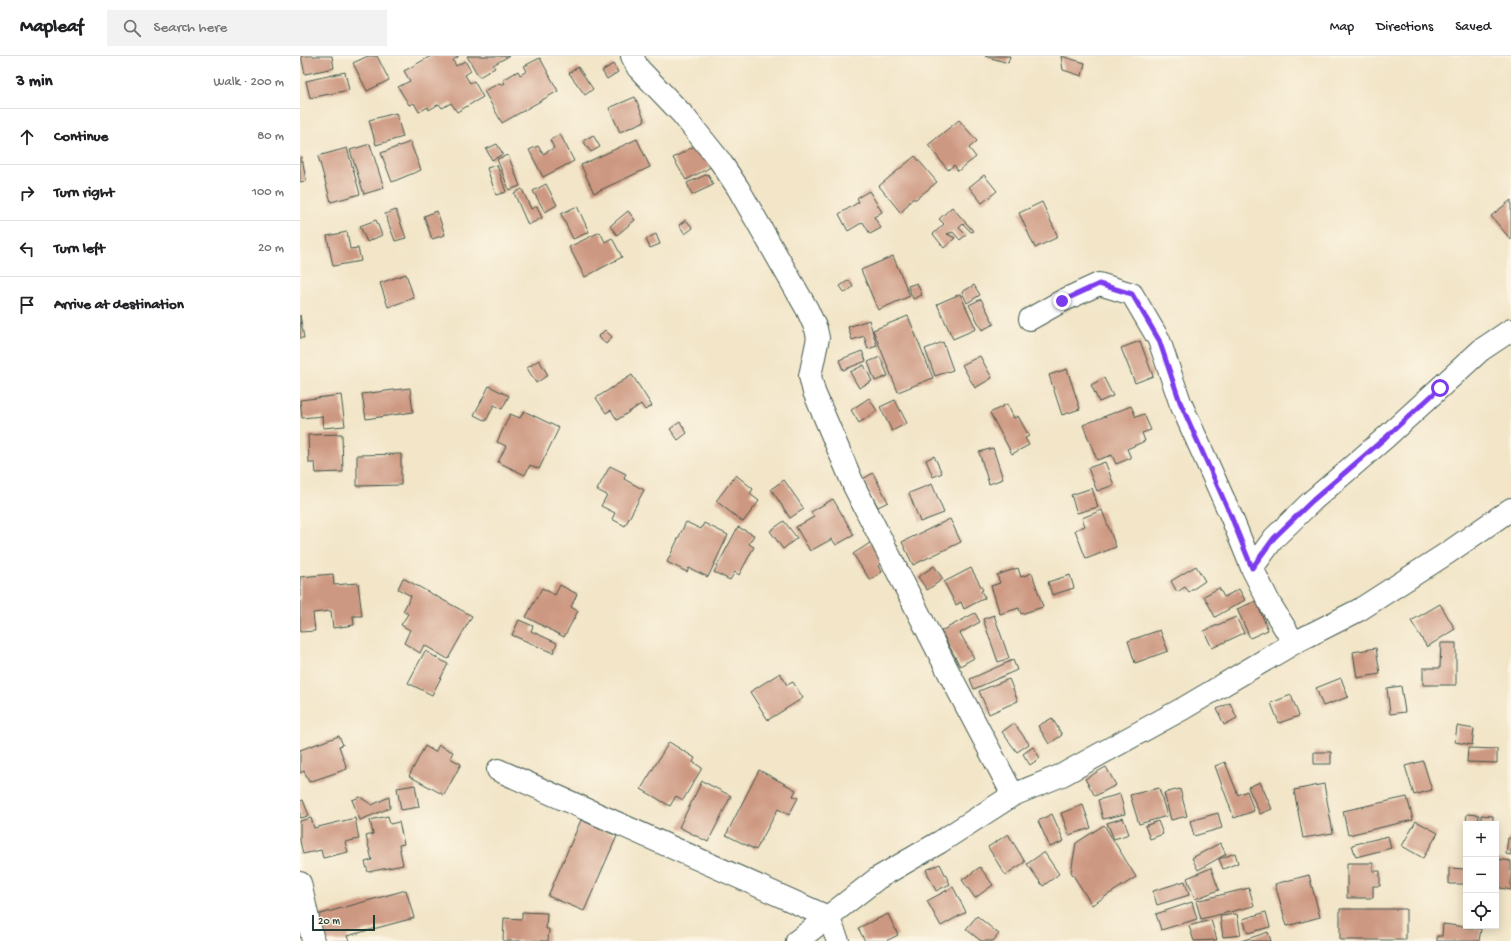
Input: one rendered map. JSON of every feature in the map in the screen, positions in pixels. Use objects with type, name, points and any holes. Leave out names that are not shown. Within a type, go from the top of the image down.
[{"type":"street","points":[[632,56],[638,68],[683,115],[724,167],[738,188],[807,309],[816,329],[818,338],[810,376],[814,392],[854,486],[944,664],[1013,795]]},
{"type":"street","points":[[1030,319],[1062,301],[1099,284],[1132,294],[1159,340],[1180,402],[1231,516],[1252,568],[1270,604],[1294,643]]},
{"type":"street","points":[[1252,568],[1274,538],[1312,501],[1385,438],[1481,350],[1511,330]]},
{"type":"street","points":[[797,941],[878,878],[940,842],[1013,795],[1062,775],[1184,708],[1294,643],[1359,610],[1449,552],[1511,509]]},
{"type":"street","points":[[498,770],[828,917],[838,941]]},
{"type":"street","points":[[300,883],[313,941]]},
{"type":"building","points":[[301,56],[332,56],[334,68],[305,74]]},
{"type":"building","points":[[368,56],[377,56],[389,80],[367,91],[353,63]]},
{"type":"building","points":[[431,56],[458,56],[453,60],[456,66],[465,61],[471,71],[465,75],[470,83],[474,81],[483,97],[457,112],[451,103],[442,108],[439,104],[429,110],[428,107],[419,112],[414,103],[409,105],[398,87],[410,81],[404,71]]},
{"type":"building","points":[[467,56],[509,56],[493,65],[495,68],[479,77]]},
{"type":"building","points":[[985,56],[1010,56],[1008,63]]},
{"type":"building","points":[[1061,56],[1085,63],[1082,76],[1063,70]]},
{"type":"building","points":[[540,58],[558,91],[502,123],[484,91],[500,83],[501,85],[505,83],[503,80],[518,71],[520,75],[527,71],[524,66]]},
{"type":"building","points":[[613,64],[618,72],[607,79],[602,71]]},
{"type":"building","points":[[578,67],[593,89],[585,95],[569,73]]},
{"type":"building","points":[[345,72],[349,90],[310,98],[306,81]]},
{"type":"building","points":[[635,97],[645,121],[620,132],[609,108]]},
{"type":"building","points":[[396,113],[403,137],[376,145],[369,120]]},
{"type":"building","points":[[959,120],[977,141],[969,148],[976,157],[958,171],[954,165],[948,170],[928,145]]},
{"type":"building","points":[[560,134],[574,161],[543,177],[529,150],[538,146],[543,154],[554,148],[550,140]]},
{"type":"building","points":[[593,135],[600,147],[591,152],[583,141]]},
{"type":"building","points":[[637,139],[650,167],[594,193],[581,165]]},
{"type":"building","points":[[410,142],[421,170],[392,182],[381,153]]},
{"type":"building","points":[[370,144],[384,188],[364,194],[350,150]]},
{"type":"building","points":[[497,144],[503,154],[492,160],[486,149]]},
{"type":"building","points":[[698,144],[711,167],[686,180],[673,158]]},
{"type":"building","points":[[347,148],[360,194],[331,202],[318,156]]},
{"type":"building","points":[[508,155],[520,186],[509,190],[497,159]]},
{"type":"building","points":[[915,156],[937,182],[916,199],[912,199],[901,213],[879,186]]},
{"type":"building","points":[[300,157],[302,157],[306,181],[300,182]]},
{"type":"building","points":[[497,165],[506,192],[496,195],[487,168]]},
{"type":"building","points":[[708,174],[713,185],[692,195],[687,183]]},
{"type":"building","points":[[984,175],[997,191],[982,203],[969,187]]},
{"type":"building","points":[[546,184],[557,205],[545,212],[533,191]]},
{"type":"building","points":[[522,189],[531,209],[537,206],[542,218],[528,225],[514,193]]},
{"type":"building","points":[[869,191],[882,212],[874,217],[881,228],[870,234],[863,222],[848,231],[839,214],[859,202],[857,198]]},
{"type":"building","points":[[1511,200],[1511,240],[1491,216]]},
{"type":"building","points":[[1042,202],[1058,237],[1035,248],[1019,213]]},
{"type":"building","points":[[577,206],[589,232],[573,239],[561,214]]},
{"type":"building","points":[[952,207],[973,231],[971,232],[963,224],[959,228],[966,235],[960,240],[953,232],[947,234],[955,238],[944,248],[933,234],[944,224],[939,219]]},
{"type":"building","points":[[396,210],[406,238],[395,241],[385,214]]},
{"type":"building","points":[[437,211],[445,235],[432,239],[424,216]]},
{"type":"building","points":[[628,211],[635,220],[617,235],[610,226]]},
{"type":"building","points":[[376,220],[382,235],[367,242],[360,226]]},
{"type":"building","points":[[686,220],[693,228],[685,234],[679,225]]},
{"type":"building","points":[[347,232],[350,249],[358,248],[361,261],[333,266],[327,236]]},
{"type":"building","points":[[600,232],[605,242],[612,238],[622,257],[585,277],[569,247]]},
{"type":"building","points":[[656,234],[660,244],[650,248],[646,239]]},
{"type":"building","points":[[893,256],[910,296],[878,310],[861,270]]},
{"type":"building","points":[[406,274],[414,298],[388,307],[380,283]]},
{"type":"building","points":[[849,280],[853,287],[845,293],[840,286]]},
{"type":"building","points":[[917,283],[922,295],[913,299],[908,286]]},
{"type":"building","points":[[974,285],[980,295],[967,303],[962,292]]},
{"type":"building","points":[[960,294],[976,329],[953,339],[937,304]]},
{"type":"building","points":[[981,299],[994,324],[982,330],[969,305]]},
{"type":"building","points":[[300,315],[304,338],[300,338]]},
{"type":"building","points":[[908,316],[933,378],[898,392],[873,330]]},
{"type":"building","points":[[869,320],[877,346],[868,349],[864,336],[852,340],[848,327]]},
{"type":"building","points":[[605,330],[612,337],[606,344],[598,337]]},
{"type":"building","points":[[1140,341],[1153,376],[1135,383],[1121,348]]},
{"type":"building","points":[[943,342],[953,370],[935,376],[925,349]]},
{"type":"building","points":[[862,351],[866,361],[843,370],[839,360]]},
{"type":"building","points":[[980,356],[992,378],[975,388],[962,365]]},
{"type":"building","points":[[880,357],[888,376],[875,381],[868,362]]},
{"type":"building","points":[[539,360],[548,375],[536,383],[527,368]]},
{"type":"building","points":[[864,365],[872,381],[859,388],[850,372]]},
{"type":"building","points":[[1067,369],[1080,409],[1062,415],[1049,375]]},
{"type":"building","points":[[632,375],[652,406],[645,410],[641,404],[617,420],[611,410],[606,413],[596,398]]},
{"type":"building","points":[[1104,378],[1113,396],[1099,402],[1091,385]]},
{"type":"building","points":[[489,386],[509,396],[502,409],[494,405],[486,421],[474,415]]},
{"type":"building","points":[[410,388],[413,412],[366,419],[362,394]]},
{"type":"building","points":[[341,395],[345,426],[323,428],[322,416],[302,418],[300,400]]},
{"type":"building","points":[[869,398],[877,411],[859,423],[851,410]]},
{"type":"building","points":[[895,400],[907,423],[892,431],[880,407]]},
{"type":"building","points":[[1007,404],[1014,418],[1018,416],[1029,436],[1025,438],[1029,445],[1012,454],[990,413]]},
{"type":"building","points":[[1131,406],[1136,417],[1144,414],[1151,430],[1142,433],[1145,441],[1127,449],[1131,458],[1116,464],[1112,455],[1097,460],[1083,425]]},
{"type":"building","points":[[524,411],[559,428],[539,469],[530,465],[525,475],[498,462],[506,446],[497,442],[510,414],[520,418]]},
{"type":"building","points":[[680,422],[687,433],[678,440],[670,429]]},
{"type":"building","points":[[342,434],[343,472],[316,473],[315,463],[309,463],[308,435]]},
{"type":"building","points":[[993,448],[1003,479],[989,484],[979,452]]},
{"type":"building","points":[[401,454],[401,485],[357,486],[357,455]]},
{"type":"building","points":[[934,456],[942,473],[933,477],[926,460]]},
{"type":"building","points":[[1105,462],[1114,485],[1097,491],[1088,468]]},
{"type":"building","points":[[610,466],[626,474],[624,479],[644,490],[625,526],[612,519],[615,513],[601,506],[607,495],[597,490]]},
{"type":"building","points":[[873,473],[888,502],[878,507],[863,479]]},
{"type":"building","points":[[736,475],[753,489],[750,494],[759,501],[743,522],[716,501]]},
{"type":"building","points":[[784,480],[804,509],[790,518],[771,489]]},
{"type":"building","points":[[932,484],[944,513],[920,522],[909,493]]},
{"type":"building","points":[[1092,488],[1098,507],[1077,513],[1071,495]]},
{"type":"building","points":[[833,499],[854,535],[836,545],[832,539],[810,551],[796,527],[814,517],[811,512]]},
{"type":"building","points":[[1102,510],[1116,547],[1086,559],[1075,530],[1085,526],[1082,518]]},
{"type":"building","points":[[950,519],[961,542],[913,565],[902,542]]},
{"type":"building","points":[[784,521],[797,538],[783,549],[770,531]]},
{"type":"building","points":[[686,522],[701,529],[704,523],[728,535],[708,577],[689,568],[687,572],[667,562]]},
{"type":"building","points":[[738,527],[754,535],[749,544],[754,547],[739,575],[735,572],[730,580],[714,572]]},
{"type":"building","points":[[873,541],[886,560],[878,566],[882,572],[870,580],[853,554]]},
{"type":"building","points":[[934,566],[943,579],[927,590],[918,577]]},
{"type":"building","points":[[1196,566],[1205,581],[1189,592],[1185,587],[1177,592],[1171,581]]},
{"type":"building","points":[[971,568],[983,590],[981,591],[985,598],[964,609],[961,602],[956,605],[944,582]]},
{"type":"building","points":[[1018,568],[1021,577],[1032,573],[1043,607],[1021,614],[1019,608],[1000,614],[991,586],[1000,583],[997,575]]},
{"type":"building","points":[[333,574],[334,585],[358,583],[362,616],[353,616],[354,625],[333,628],[331,611],[313,613],[315,631],[300,632],[300,577]]},
{"type":"building","points":[[1070,575],[1074,588],[1052,595],[1048,582]]},
{"type":"building","points":[[403,578],[472,616],[448,659],[424,645],[420,653],[404,643],[410,630],[401,625],[408,614],[403,611],[411,596],[398,589]]},
{"type":"building","points":[[560,585],[577,594],[571,607],[578,611],[564,637],[526,617],[542,588],[555,595]]},
{"type":"building","points":[[1219,588],[1224,597],[1239,589],[1245,600],[1215,617],[1204,596]]},
{"type":"building","points":[[1256,601],[1268,630],[1250,638],[1237,609]]},
{"type":"building","points":[[1440,604],[1455,629],[1427,647],[1411,621]]},
{"type":"building","points":[[975,613],[980,622],[960,633],[974,658],[960,666],[941,631]]},
{"type":"building","points":[[994,615],[1009,658],[998,662],[983,619]]},
{"type":"building","points":[[1236,617],[1244,633],[1212,648],[1204,631]]},
{"type":"building","points":[[519,620],[533,626],[531,631],[557,643],[553,653],[512,635]]},
{"type":"building","points":[[1160,630],[1168,651],[1135,663],[1128,641]]},
{"type":"building","points":[[1441,643],[1456,643],[1456,685],[1423,685],[1423,668],[1440,668]]},
{"type":"building","points":[[1376,648],[1380,674],[1357,678],[1353,652]]},
{"type":"building","points":[[425,651],[448,664],[432,695],[408,683]]},
{"type":"building","points":[[1013,660],[1017,670],[974,689],[970,679]]},
{"type":"building","points":[[780,673],[787,685],[793,682],[803,698],[768,720],[750,692]]},
{"type":"building","points":[[1341,678],[1348,697],[1323,706],[1316,688]]},
{"type":"building","points":[[1009,679],[1018,701],[989,714],[979,691]]},
{"type":"building","points":[[1401,686],[1405,712],[1390,714],[1387,688]]},
{"type":"building","points":[[1291,695],[1299,716],[1279,723],[1271,703]]},
{"type":"building","points":[[1230,703],[1237,718],[1224,725],[1217,709]]},
{"type":"building","points":[[1052,718],[1062,735],[1049,744],[1038,726]]},
{"type":"building","points":[[1014,723],[1029,744],[1017,752],[1002,732]]},
{"type":"building","points":[[1457,726],[1474,729],[1472,745],[1455,742]]},
{"type":"building","points":[[339,736],[343,745],[339,746],[347,769],[309,782],[304,771],[300,773],[300,750]]},
{"type":"building","points":[[669,742],[695,758],[693,762],[702,768],[683,800],[676,796],[670,806],[641,789]]},
{"type":"building","points":[[439,745],[453,752],[450,758],[461,764],[444,795],[409,776],[425,746],[435,752]]},
{"type":"building","points":[[1033,747],[1040,758],[1030,765],[1023,754]]},
{"type":"building","points":[[1468,748],[1497,749],[1497,763],[1467,762]]},
{"type":"building","points":[[1314,752],[1331,752],[1331,764],[1314,764]]},
{"type":"building","points":[[1423,761],[1432,790],[1414,795],[1405,766]]},
{"type":"building","points":[[1225,762],[1238,795],[1247,791],[1254,811],[1234,818],[1215,766]]},
{"type":"building","points":[[1106,767],[1116,785],[1095,796],[1085,779]]},
{"type":"building","points":[[759,770],[796,790],[793,796],[798,798],[789,815],[778,809],[756,850],[726,835]]},
{"type":"building","points":[[702,781],[731,796],[708,842],[679,827]]},
{"type":"building","points":[[1260,782],[1272,809],[1260,814],[1248,787]]},
{"type":"building","points":[[1324,784],[1333,833],[1303,838],[1294,790]]},
{"type":"building","points":[[415,785],[419,807],[401,810],[397,788]]},
{"type":"building","points":[[1159,788],[1167,816],[1139,824],[1130,795]]},
{"type":"building","points":[[1180,789],[1187,816],[1171,820],[1164,793]]},
{"type":"building","points":[[1120,794],[1125,814],[1103,819],[1098,800]]},
{"type":"building","points":[[360,797],[372,805],[389,797],[390,808],[360,820],[352,800]]},
{"type":"building","points":[[1407,797],[1413,820],[1348,835],[1343,811]]},
{"type":"building","points":[[303,800],[309,816],[300,818],[300,801]]},
{"type":"building","points":[[1083,805],[1091,828],[1069,835],[1061,813]]},
{"type":"building","points":[[1218,813],[1222,828],[1194,836],[1190,821]]},
{"type":"building","points":[[1052,814],[1064,841],[1050,847],[1038,821]]},
{"type":"building","points":[[1467,814],[1479,815],[1478,821],[1466,821]]},
{"type":"building","points":[[1481,815],[1493,816],[1493,821],[1481,821]]},
{"type":"building","points":[[388,816],[390,824],[399,822],[404,844],[399,845],[403,865],[368,872],[365,862],[372,860],[366,836],[373,834],[370,820]]},
{"type":"building","points":[[311,818],[314,828],[355,818],[359,839],[345,842],[348,852],[323,858],[321,850],[303,854],[300,841],[300,821]]},
{"type":"building","points":[[1123,818],[1129,834],[1114,839],[1107,823]]},
{"type":"building","points":[[581,820],[617,836],[584,911],[548,896]]},
{"type":"building","points":[[1158,821],[1163,834],[1150,839],[1145,826]]},
{"type":"building","points":[[1416,821],[1438,833],[1423,858],[1402,846]]},
{"type":"building","points":[[1104,825],[1136,877],[1092,905],[1071,872],[1076,843]]},
{"type":"building","points":[[1008,834],[1025,862],[1005,875],[988,847]]},
{"type":"building","points":[[1388,836],[1391,848],[1356,857],[1352,845]]},
{"type":"building","points":[[1508,838],[1511,838],[1511,855],[1506,854]]},
{"type":"building","points":[[1220,843],[1226,854],[1198,870],[1192,858]]},
{"type":"building","points":[[1044,852],[1059,874],[1043,886],[1027,864]]},
{"type":"building","points":[[1235,853],[1238,863],[1223,869],[1219,859]]},
{"type":"building","points":[[1499,859],[1511,861],[1511,890],[1499,888]]},
{"type":"building","points":[[1347,863],[1373,863],[1373,871],[1380,871],[1380,886],[1373,886],[1373,898],[1347,898]]},
{"type":"building","points":[[940,864],[950,884],[936,891],[926,870]]},
{"type":"building","points":[[980,867],[993,885],[975,898],[962,880]]},
{"type":"building","points":[[1211,868],[1219,890],[1195,899],[1187,878]]},
{"type":"building","points":[[1449,868],[1463,869],[1463,884],[1449,884]]},
{"type":"building","points":[[1309,875],[1320,917],[1287,926],[1275,884]]},
{"type":"building","points":[[1185,881],[1189,895],[1157,905],[1153,891]]},
{"type":"building","points":[[953,887],[966,912],[941,926],[927,901]]},
{"type":"building","points":[[1249,888],[1254,906],[1201,919],[1196,901]]},
{"type":"building","points":[[406,890],[414,918],[347,936],[349,941],[324,941],[317,915]]},
{"type":"building","points":[[1192,902],[1197,919],[1161,930],[1156,914]]},
{"type":"building","points":[[1340,909],[1406,909],[1406,940],[1340,940]]},
{"type":"building","points":[[522,912],[547,913],[546,929],[549,929],[548,941],[503,941],[504,918],[522,919]]},
{"type":"building","points":[[1266,912],[1270,927],[1248,933],[1243,919]]},
{"type":"building","points":[[888,914],[898,935],[886,941],[865,941],[858,928]]},
{"type":"building","points":[[1237,914],[1241,935],[1223,937],[1220,916]]},
{"type":"building","points":[[977,916],[999,934],[993,941],[981,941],[966,929]]},
{"type":"building","points":[[1211,920],[1217,940],[1194,941],[1189,926]]},
{"type":"building","points":[[1443,924],[1463,927],[1463,929],[1481,929],[1479,941],[1437,941],[1437,936],[1442,936]]},
{"type":"building","points":[[1268,932],[1271,941],[1241,941]]},
{"type":"route","points":[[1062,301],[1099,284],[1132,294],[1159,340],[1180,402],[1209,465],[1252,568],[1274,538],[1312,501],[1343,476],[1440,388]]}]
